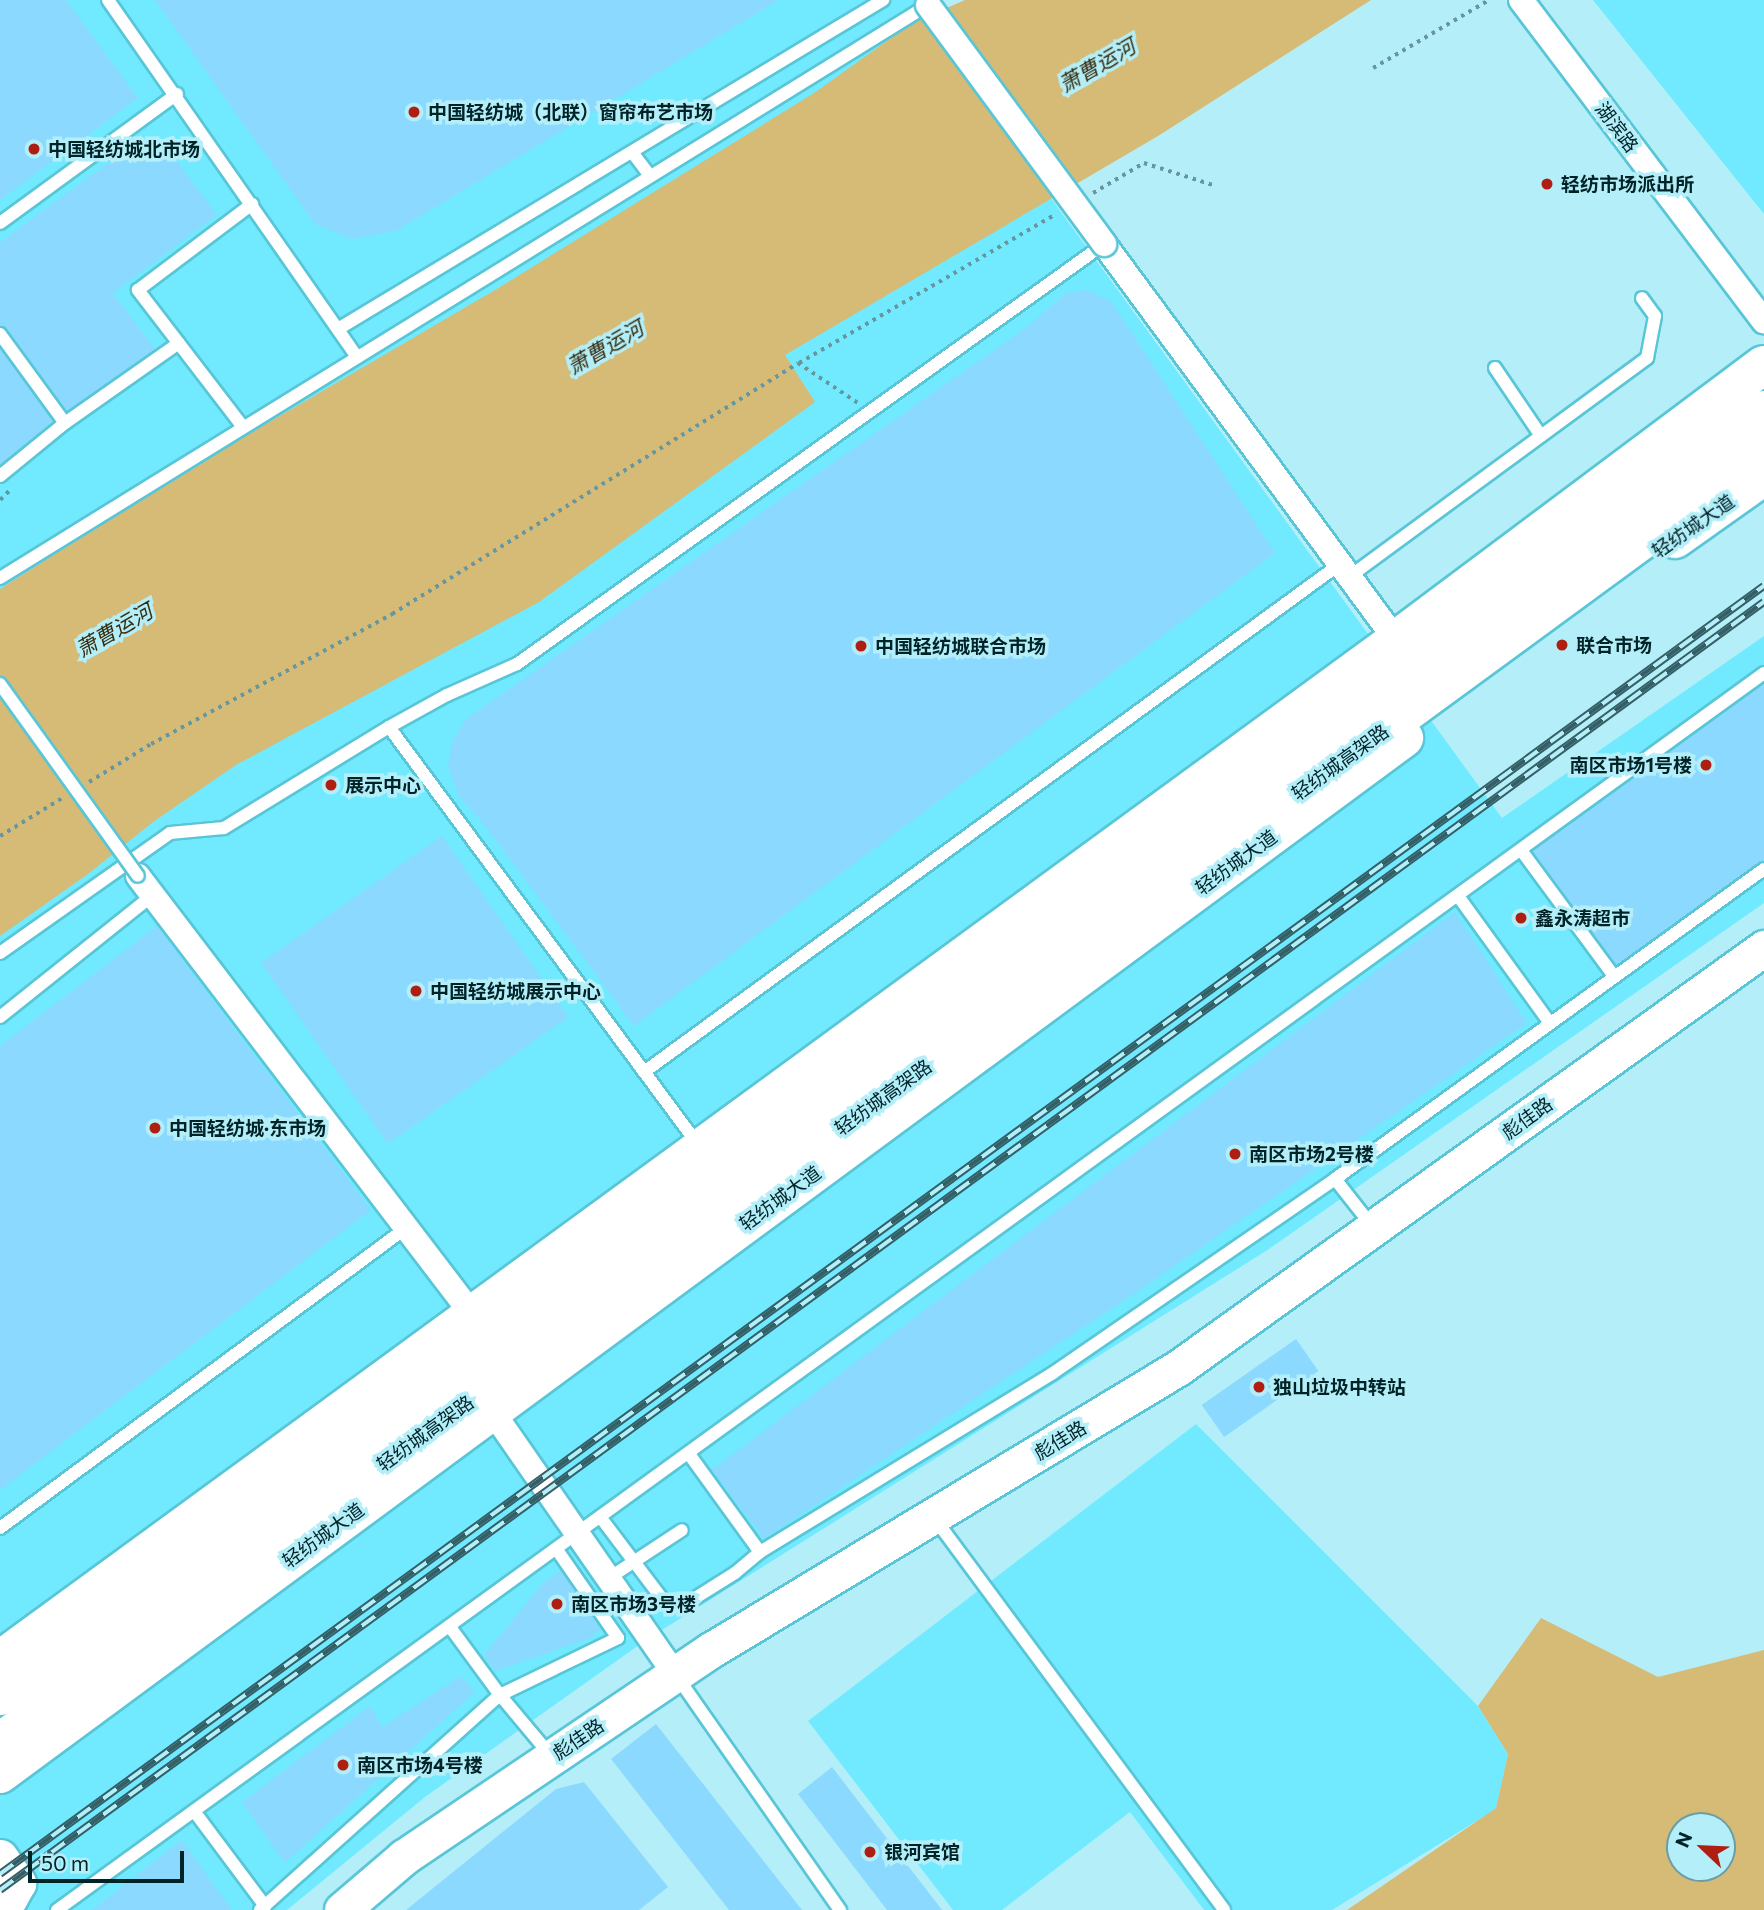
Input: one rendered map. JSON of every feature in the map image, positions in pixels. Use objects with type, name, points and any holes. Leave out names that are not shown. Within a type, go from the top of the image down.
[{"type":"main road","points":[[0,1660],[1396,640],[1764,365]]},
{"type":"main road","name":"轻纺城高架路","points":[[0,1696],[1764,410]]},
{"type":"main road","name":"轻纺城高架路","points":[[0,1742],[1764,451]]},
{"type":"main road","name":"轻纺城大道","points":[[0,1773],[1420,726],[1549,627],[1764,476]]},
{"type":"street","name":"湖滨路","points":[[1521,0],[1764,321]]},
{"type":"street","points":[[928,5],[1396,640]]},
{"type":"street","points":[[145,885],[472,1314]]},
{"type":"street","name":"彪佳路","points":[[342,1910],[404,1857],[675,1674],[1178,1368],[1764,948]]},
{"type":"street","points":[[492,1411],[675,1674]]},
{"type":"street","points":[[0,1857],[18,1883],[9,1899],[0,1905]]},
{"type":"lane","points":[[108,0],[177,94],[356,356]]},
{"type":"lane","points":[[338,329],[883,0]]},
{"type":"lane","points":[[0,578],[928,5]]},
{"type":"lane","points":[[0,223],[177,94]]},
{"type":"lane","points":[[632,152],[650,176]]},
{"type":"lane","points":[[243,427],[138,290],[253,204]]},
{"type":"lane","points":[[0,953],[170,833],[224,828],[389,727],[447,695],[517,664],[1104,244]]},
{"type":"lane","points":[[644,1072],[1647,358],[1655,316],[1642,298]]},
{"type":"lane","points":[[0,334],[65,423]]},
{"type":"lane","points":[[0,476],[65,423],[179,343]]},
{"type":"lane","points":[[1495,368],[1541,436]]},
{"type":"lane","points":[[57,1910],[75,1905],[194,1811],[579,1535],[1764,673]]},
{"type":"lane","points":[[0,684],[145,885],[0,1017]]},
{"type":"lane","points":[[389,727],[700,1147]]},
{"type":"lane","points":[[1521,850],[1613,975]]},
{"type":"lane","points":[[601,1518],[663,1600],[684,1605],[735,1573],[760,1552],[1053,1373],[1335,1180],[1613,975],[1764,869]]},
{"type":"lane","points":[[1458,895],[1550,1023]]},
{"type":"lane","points":[[1335,1180],[1374,1228]]},
{"type":"lane","points":[[0,1528],[406,1228]]},
{"type":"lane","points":[[689,1454],[760,1552]]},
{"type":"lane","points":[[933,1516],[1224,1910]]},
{"type":"lane","points":[[609,1578],[682,1530]]},
{"type":"lane","points":[[194,1811],[262,1908],[500,1695],[618,1638],[557,1550]]},
{"type":"lane","points":[[450,1627],[500,1695],[552,1757]]},
{"type":"lane","points":[[675,1674],[840,1910]]},
{"type":"path","points":[[1373,68],[1489,0]]},
{"type":"path","points":[[1084,198],[1143,163],[1213,185]]},
{"type":"path","points":[[81,787],[151,744],[392,614],[798,363],[1060,212]]},
{"type":"path","points":[[798,363],[871,411]]},
{"type":"path","points":[[0,836],[70,794]]},
{"type":"shaded area","points":[[0,0],[921,0],[911,6],[1502,818],[1764,636],[1764,903],[1269,1249],[646,1640],[425,1797],[287,1910],[0,1910]]},
{"type":"shaded area","points":[[1593,0],[1764,0],[1764,214]]},
{"type":"shaded area","points":[[1196,1424],[1478,1706],[1508,1754],[1496,1809],[1332,1910],[1204,1910],[1130,1812],[1002,1910],[953,1910],[808,1721]]},
{"type":"water","name":"萧曹运河","points":[[965,0],[1371,0],[1158,136],[785,355],[815,402],[539,602],[236,765],[153,822],[88,874],[0,936],[0,589],[189,469],[495,290],[814,93],[912,23]]},
{"type":"water","points":[[1541,1618],[1658,1677],[1764,1650],[1764,1910],[1347,1910],[1496,1808],[1508,1754],[1478,1706]]},
{"type":"building","name":"中国轻纺城北市场","points":[[0,0],[66,0],[138,98],[0,200]]},
{"type":"building","name":"中国轻纺城（北联）窗帘布艺市场","points":[[155,0],[779,0],[396,231],[351,239],[315,224]]},
{"type":"building","points":[[136,143],[169,151],[217,215],[113,293],[155,349],[67,411],[7,329],[0,325],[0,242]]},
{"type":"building","name":"中国轻纺城联合市场","points":[[1086,290],[1111,301],[1275,553],[634,1026],[486,827],[459,796],[448,766],[452,742],[466,719],[1026,328],[1066,293]]},
{"type":"building","points":[[0,349],[53,421],[0,465]]},
{"type":"building","name":"南区市场1号楼","points":[[1764,684],[1764,860],[1616,965],[1533,851]]},
{"type":"building","name":"中国轻纺城展示中心","points":[[442,836],[569,1017],[388,1144],[261,963]]},
{"type":"building","name":"南区市场2号楼","points":[[1455,912],[1527,1023],[1147,1285],[764,1539],[712,1470]]},
{"type":"building","name":"中国轻纺城·东市场","points":[[157,926],[371,1210],[0,1490],[0,1046]]},
{"type":"building","name":"独山垃圾中转站","points":[[1296,1339],[1318,1371],[1224,1437],[1202,1405]]},
{"type":"building","name":"南区市场3号楼","points":[[561,1571],[601,1629],[588,1639],[495,1671],[484,1655],[543,1583]]},
{"type":"building","name":"南区市场4号楼","points":[[461,1676],[475,1692],[285,1863],[242,1802],[370,1706],[382,1727]]},
{"type":"building","points":[[656,1724],[802,1910],[729,1910],[611,1759]]},
{"type":"building","name":"银河宾馆","points":[[832,1767],[942,1910],[887,1910],[798,1794]]},
{"type":"building","points":[[584,1782],[668,1887],[639,1910],[406,1910],[556,1789]]},
{"type":"building","points":[[182,1840],[232,1910],[92,1910]]},
{"type":"railway","points":[[0,1874],[1764,586]]},
{"type":"railway","points":[[0,1890],[1764,602]]},
{"type":"place","name":"中国轻纺城（北联）窗帘布艺市场","points":[[414,112]]},
{"type":"place","name":"中国轻纺城北市场","points":[[34,149]]},
{"type":"place","name":"轻纺市场派出所","points":[[1547,184]]},
{"type":"place","name":"联合市场","points":[[1562,645]]},
{"type":"place","name":"中国轻纺城联合市场","points":[[861,646]]},
{"type":"place","name":"南区市场1号楼","points":[[1706,765]]},
{"type":"place","name":"展示中心","points":[[331,785]]},
{"type":"place","name":"鑫永涛超市","points":[[1521,918]]},
{"type":"place","name":"中国轻纺城展示中心","points":[[416,991]]},
{"type":"place","name":"中国轻纺城·东市场","points":[[155,1128]]},
{"type":"place","name":"南区市场2号楼","points":[[1235,1154]]},
{"type":"place","name":"独山垃圾中转站","points":[[1259,1387]]},
{"type":"place","name":"南区市场3号楼","points":[[557,1604]]},
{"type":"place","name":"南区市场4号楼","points":[[343,1765]]},
{"type":"place","name":"银河宾馆","points":[[870,1852]]}]
